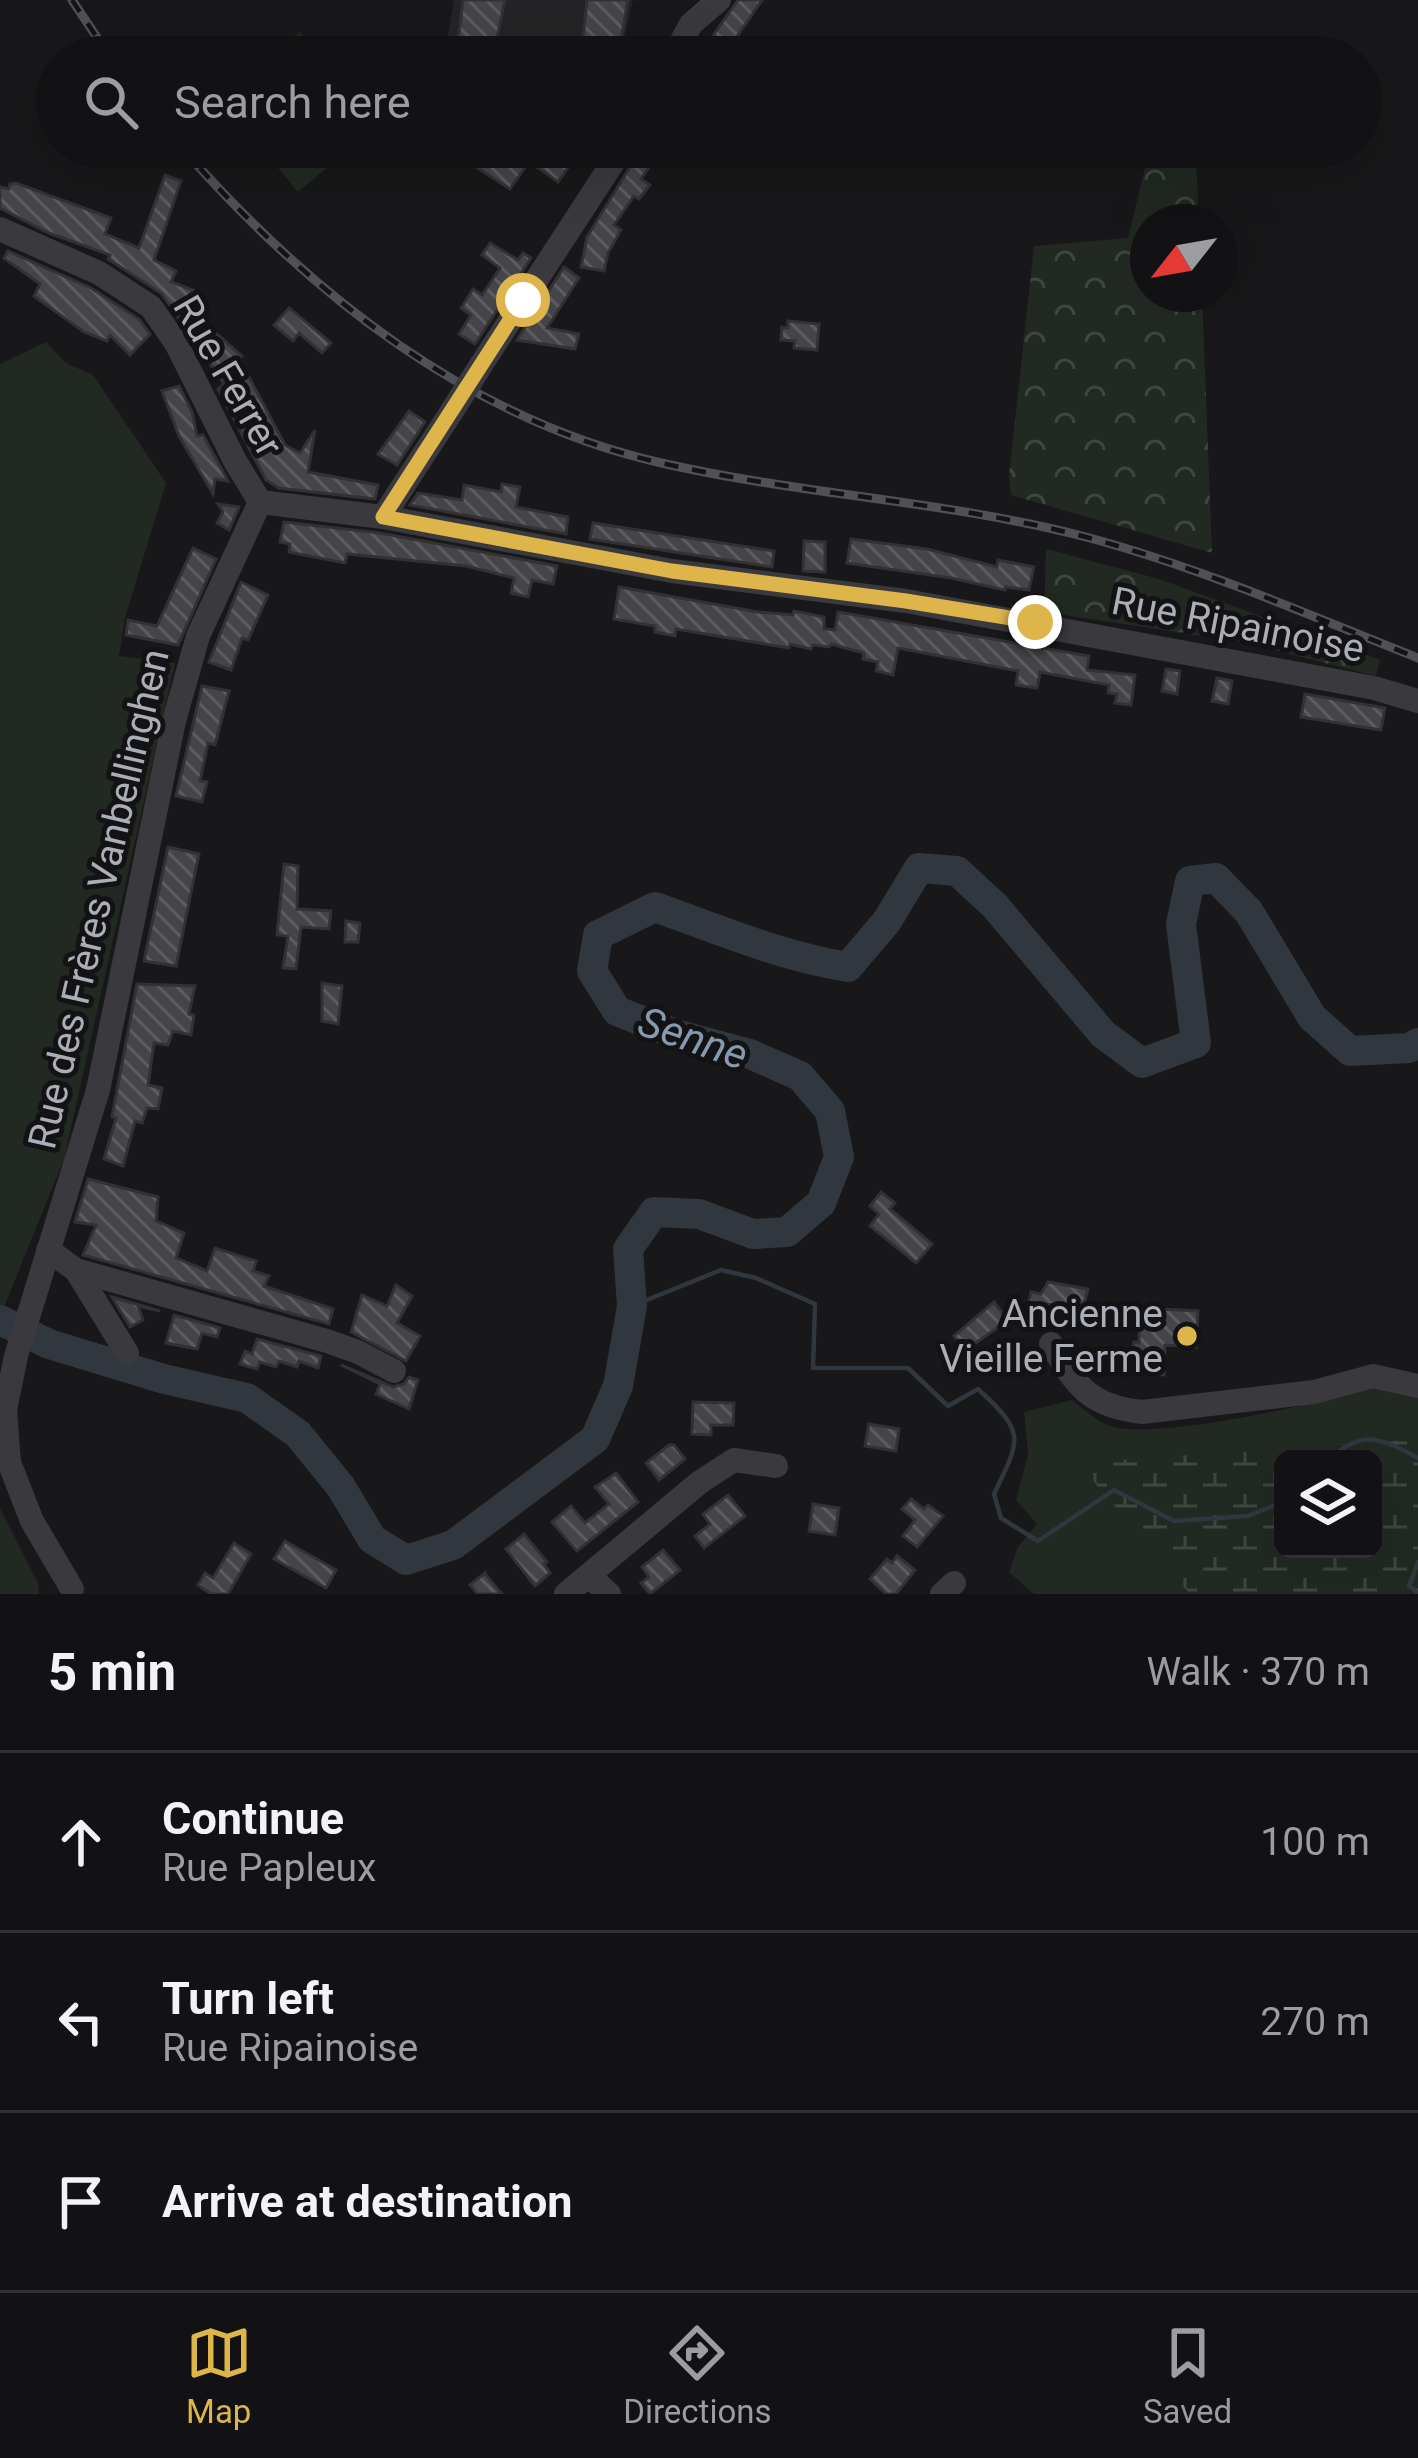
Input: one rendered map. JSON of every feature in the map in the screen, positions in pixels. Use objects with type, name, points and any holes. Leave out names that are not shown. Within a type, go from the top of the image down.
[{"type":"street","points":[[691,12],[719,0]]},
{"type":"street","points":[[383,517],[609,168]]},
{"type":"street","name":"Rue Ferrer","points":[[0,229],[99,273],[151,307],[176,343],[260,502]]},
{"type":"street","name":"Rue Ripainoise","points":[[260,502],[383,517],[672,571],[1035,622],[1374,688],[1418,701]]},
{"type":"street","name":"Rue des Frères Vanbellinghen","points":[[78,1592],[32,1521],[9,1462],[4,1410],[16,1356],[104,1068],[173,721],[198,636],[260,502]]},
{"type":"street","points":[[48,1250],[76,1270],[327,1341],[394,1371]]},
{"type":"street","points":[[76,1270],[127,1353]]},
{"type":"street","points":[[1051,1343],[1077,1386],[1094,1399],[1117,1409],[1142,1412],[1315,1392],[1373,1376],[1418,1386]]},
{"type":"street","points":[[566,1594],[700,1482],[734,1460],[776,1466]]},
{"type":"street","points":[[589,1576],[609,1594]]},
{"type":"shaded area","points":[[454,0],[633,0],[625,36],[448,36]]},
{"type":"green space","points":[[278,168],[327,168],[298,192]]},
{"type":"green space","points":[[1145,168],[1197,168],[1198,204],[1136,204]]},
{"type":"green space","points":[[1130,230],[1130,312],[1203,312],[1212,553],[1011,495],[1009,475],[1034,246],[1128,238]]},
{"type":"green space","points":[[46,342],[66,363],[93,375],[166,483],[125,618],[119,656],[175,663],[64,1159],[4,1307],[0,1305],[0,364]]},
{"type":"green space","points":[[1046,549],[1159,579],[1380,660],[1376,676],[1243,642],[1044,612]]},
{"type":"green space","points":[[1376,1386],[1418,1397],[1418,1594],[1034,1594],[1009,1572],[1018,1547],[1037,1524],[1016,1500],[1028,1454],[1024,1412],[1072,1400],[1110,1426],[1133,1429],[1201,1424]]},
{"type":"green space","points":[[1418,1439],[1418,1594],[1190,1594],[1078,1463]]},
{"type":"green space","points":[[0,1508],[38,1583],[39,1594],[0,1594]]},
{"type":"building","points":[[463,0],[505,0],[497,36],[459,36]]},
{"type":"building","points":[[587,0],[628,0],[622,36],[583,36]]},
{"type":"building","points":[[738,0],[762,0],[737,36],[713,36]]},
{"type":"building","points":[[478,168],[525,168],[510,189]]},
{"type":"building","points":[[538,168],[568,168],[558,182]]},
{"type":"building","points":[[629,168],[649,168],[641,179],[650,185],[639,199],[634,196],[614,225],[621,230],[604,271],[581,267],[587,237]]},
{"type":"building","points":[[165,175],[181,181],[154,260],[176,271],[171,282],[193,290],[178,317],[161,293],[108,259],[110,255],[49,233],[0,208],[0,187],[9,189],[16,183],[111,218],[105,234],[139,248]]},
{"type":"building","points":[[490,243],[518,260],[523,253],[531,258],[475,344],[459,334],[471,315],[461,308],[473,289],[482,295],[500,268],[482,255]]},
{"type":"building","points":[[8,251],[91,288],[139,319],[150,334],[130,355],[110,335],[107,341],[84,332],[34,296],[40,284],[4,258]]},
{"type":"building","points":[[564,267],[579,278],[547,328],[579,334],[575,349],[517,340]]},
{"type":"building","points":[[289,308],[331,343],[322,353],[299,333],[293,341],[274,325]]},
{"type":"building","points":[[788,321],[819,324],[817,350],[794,348],[795,341],[781,340]]},
{"type":"building","points":[[211,329],[242,356],[285,445],[300,453],[315,430],[308,472],[378,485],[375,499],[279,488],[266,480],[218,389],[224,384],[196,344]]},
{"type":"building","points":[[179,386],[197,436],[203,435],[228,481],[215,479],[213,494],[179,436],[162,391]]},
{"type":"building","points":[[409,411],[425,422],[397,465],[378,454]]},
{"type":"building","points":[[502,484],[520,487],[516,507],[568,517],[566,534],[410,505],[418,493],[462,500],[464,485],[501,492]]},
{"type":"building","points":[[218,504],[239,507],[229,530],[217,523],[223,512]]},
{"type":"building","points":[[284,522],[380,533],[557,566],[553,584],[532,580],[528,597],[511,593],[514,578],[466,566],[347,554],[345,563],[289,552],[290,544],[280,542]]},
{"type":"building","points":[[593,523],[774,551],[772,567],[590,539]]},
{"type":"building","points":[[851,539],[927,549],[997,567],[998,560],[1034,567],[1029,590],[847,563]]},
{"type":"building","points":[[804,541],[825,542],[825,572],[803,571]]},
{"type":"building","points":[[193,548],[216,559],[178,645],[126,635],[128,620],[157,626]]},
{"type":"building","points":[[241,582],[268,595],[248,640],[242,638],[231,670],[209,662]]},
{"type":"building","points":[[619,587],[758,612],[793,615],[794,611],[824,617],[824,629],[835,630],[838,612],[1089,656],[1087,670],[1135,675],[1131,705],[1115,703],[1117,694],[1108,693],[1109,685],[1040,672],[1037,688],[1016,685],[1018,671],[898,648],[893,675],[876,671],[878,662],[863,659],[864,653],[831,644],[811,649],[790,644],[789,648],[676,629],[675,636],[655,632],[655,626],[614,619]]},
{"type":"building","points":[[1166,669],[1180,671],[1177,694],[1162,691]]},
{"type":"building","points":[[1217,678],[1232,681],[1228,704],[1212,701]]},
{"type":"building","points":[[202,686],[229,691],[215,745],[208,743],[200,781],[207,782],[202,802],[176,796]]},
{"type":"building","points":[[1305,694],[1385,708],[1381,730],[1301,717]]},
{"type":"building","points":[[168,847],[199,854],[176,966],[144,961]]},
{"type":"building","points":[[284,864],[298,866],[297,909],[331,911],[329,929],[301,927],[296,969],[283,968],[288,936],[277,935]]},
{"type":"building","points":[[346,921],[360,923],[358,942],[345,942]]},
{"type":"building","points":[[322,983],[342,986],[338,1024],[322,1021]]},
{"type":"building","points":[[137,984],[195,986],[189,1014],[194,1015],[191,1035],[173,1031],[168,1045],[154,1043],[148,1085],[162,1088],[158,1109],[147,1108],[142,1123],[135,1121],[123,1166],[104,1159],[116,1118],[112,1117]]},
{"type":"building","points":[[88,1179],[158,1197],[156,1221],[184,1233],[176,1258],[207,1271],[215,1248],[256,1261],[253,1271],[269,1276],[264,1286],[333,1309],[329,1324],[83,1255],[96,1225],[75,1222]]},
{"type":"building","points":[[881,1192],[895,1203],[890,1209],[932,1244],[916,1263],[870,1226],[879,1214],[870,1206]]},
{"type":"building","points":[[1048,1282],[1088,1289],[1082,1312],[1048,1304],[1047,1310],[1028,1306],[1031,1292],[1041,1294]]},
{"type":"building","points":[[396,1285],[412,1296],[397,1323],[420,1336],[406,1361],[351,1332],[362,1295],[387,1306]]},
{"type":"building","points":[[112,1297],[160,1311],[138,1306],[143,1320],[130,1327]]},
{"type":"building","points":[[994,1302],[1008,1320],[966,1350],[954,1336]]},
{"type":"building","points":[[1140,1308],[1198,1311],[1196,1347],[1165,1345],[1164,1375],[1149,1374],[1149,1367],[1097,1365],[1106,1349],[1133,1348],[1134,1342],[1139,1343]]},
{"type":"building","points":[[174,1315],[220,1328],[217,1337],[202,1333],[197,1349],[166,1343]]},
{"type":"building","points":[[257,1339],[321,1356],[318,1368],[299,1361],[297,1367],[279,1361],[276,1367],[260,1362],[257,1369],[240,1364],[245,1351],[252,1354]]},
{"type":"building","points":[[341,1365],[393,1387],[409,1377],[418,1380],[409,1409],[376,1394],[380,1384]]},
{"type":"building","points":[[693,1402],[734,1403],[733,1425],[711,1425],[711,1435],[692,1434]]},
{"type":"building","points":[[869,1424],[899,1429],[896,1451],[865,1446]]},
{"type":"building","points":[[669,1445],[685,1459],[659,1480],[646,1463]]},
{"type":"building","points":[[616,1473],[638,1502],[577,1551],[552,1522],[571,1506],[585,1523],[609,1504],[595,1487]]},
{"type":"building","points":[[728,1495],[745,1516],[704,1548],[695,1536],[710,1524],[703,1514]]},
{"type":"building","points":[[911,1499],[943,1516],[917,1547],[903,1536],[915,1520],[902,1509]]},
{"type":"building","points":[[813,1504],[839,1508],[835,1535],[809,1531]]},
{"type":"building","points":[[524,1534],[547,1562],[550,1573],[535,1586],[506,1549]]},
{"type":"building","points":[[285,1541],[336,1570],[326,1588],[274,1559]]},
{"type":"building","points":[[234,1543],[251,1554],[228,1594],[211,1594],[198,1585],[205,1573],[213,1578]]},
{"type":"building","points":[[663,1550],[680,1570],[650,1594],[641,1583],[649,1577],[642,1567]]},
{"type":"building","points":[[897,1556],[915,1570],[896,1594],[886,1594],[870,1579],[887,1559],[892,1563]]},
{"type":"building","points":[[485,1573],[502,1594],[478,1594],[470,1585]]},
{"type":"waterway","name":"Senne","points":[[0,1320],[49,1344],[247,1398],[298,1434],[341,1487],[372,1539],[406,1560],[453,1545],[595,1439],[618,1386],[632,1306],[628,1249],[654,1212],[699,1214],[753,1234],[787,1232],[821,1203],[839,1157],[830,1111],[800,1076],[750,1054],[675,1034],[617,1011],[592,971],[598,935],[655,907],[774,949],[848,967],[887,921],[919,868],[957,871],[995,906],[1103,1034],[1142,1063],[1196,1043],[1181,924],[1190,881],[1216,878],[1249,912],[1312,1017],[1350,1051],[1409,1048],[1418,1043]]},
{"type":"waterway","points":[[632,1306],[721,1270],[756,1278],[815,1304],[813,1368],[908,1368],[948,1406],[978,1389],[1005,1416],[1014,1437],[1010,1460],[994,1494],[1001,1518],[1038,1541],[1114,1490],[1174,1521],[1248,1516],[1274,1506]]},
{"type":"waterway","points":[[1341,1450],[1373,1440],[1418,1458]]},
{"type":"waterway","points":[[1418,1562],[1409,1586],[1418,1593]]},
{"type":"railway","points":[[72,0],[96,36]]},
{"type":"railway","points":[[200,168],[284,253],[340,301],[461,384],[526,417],[594,444],[666,464],[982,515],[1086,537],[1212,577],[1418,658]]},
{"type":"place","name":"Ancienne Vieille Ferme","points":[[1187,1336]]},
{"type":"route","points":[[523,300],[383,517],[672,571],[1035,622]]}]
